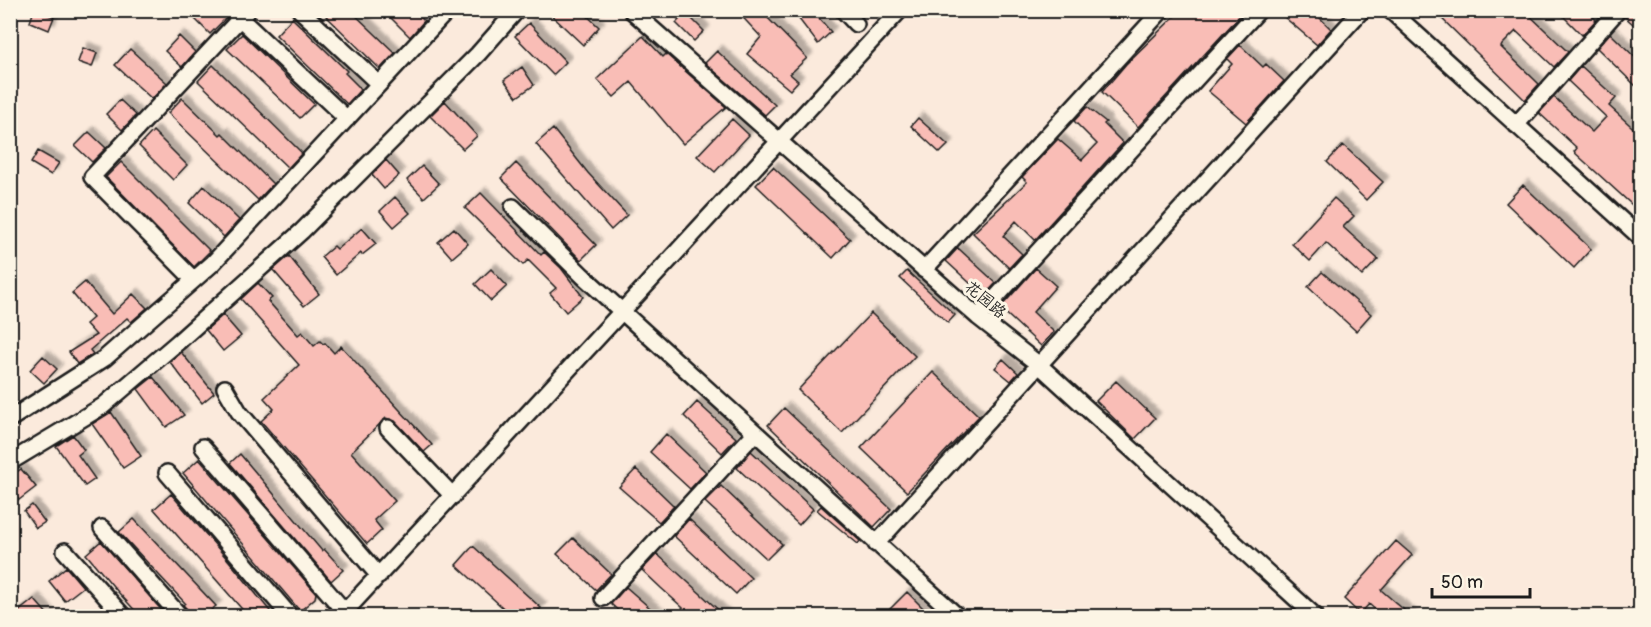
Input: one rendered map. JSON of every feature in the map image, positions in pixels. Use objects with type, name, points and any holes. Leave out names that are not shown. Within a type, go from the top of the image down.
[{"type":"street","points":[[300,10],[379,84]]},
{"type":"street","points":[[10,419],[105,358],[212,264],[448,10]]},
{"type":"street","points":[[10,462],[103,406],[178,342],[302,231],[478,54],[517,10]]},
{"type":"street","points":[[843,10],[856,24]]},
{"type":"street","points":[[203,447],[343,614],[780,143],[900,10]]},
{"type":"street","points":[[924,270],[1162,10]]},
{"type":"street","points":[[978,317],[1259,10]]},
{"type":"street","points":[[876,544],[1362,10]]},
{"type":"street","points":[[1390,10],[1641,237]]},
{"type":"street","points":[[1516,124],[1618,10]]},
{"type":"street","name":"花园路","points":[[632,11],[978,317],[1038,364],[1315,616]]},
{"type":"street","points":[[193,279],[92,177],[240,13],[347,119]]},
{"type":"street","points":[[513,207],[623,312],[957,616]]},
{"type":"street","points":[[225,388],[239,412],[379,576]]},
{"type":"street","points":[[388,428],[453,496]]},
{"type":"street","points":[[603,598],[755,433]]},
{"type":"street","points":[[167,473],[290,616]]},
{"type":"street","points":[[102,528],[180,616]]},
{"type":"street","points":[[65,551],[123,616]]},
{"type":"building","points":[[34,10],[54,17],[49,30],[30,22]]},
{"type":"building","points":[[202,10],[216,10],[225,19],[210,34],[194,18]]},
{"type":"building","points":[[320,10],[350,10],[395,53],[380,69]]},
{"type":"building","points":[[383,10],[414,10],[424,21],[410,37]]},
{"type":"building","points":[[546,10],[581,10],[599,27],[583,45]]},
{"type":"building","points":[[670,10],[683,10],[704,31],[694,41],[676,23],[679,20]]},
{"type":"building","points":[[736,10],[760,10],[807,58],[790,74],[798,81],[790,90],[747,54],[761,37]]},
{"type":"building","points":[[792,10],[812,10],[831,32],[818,44]]},
{"type":"building","points":[[1181,10],[1245,10],[1138,127],[1102,92],[1126,64]]},
{"type":"building","points":[[1276,10],[1312,10],[1331,29],[1317,45]]},
{"type":"building","points":[[1433,10],[1524,10],[1568,52],[1554,67],[1516,31],[1502,45],[1501,47],[1539,84],[1525,100]]},
{"type":"building","points":[[1557,10],[1587,10],[1596,20],[1582,35]]},
{"type":"building","points":[[1631,10],[1641,10],[1641,31],[1625,17]]},
{"type":"building","points":[[292,18],[347,71],[345,73],[361,89],[347,104],[276,35]]},
{"type":"building","points":[[529,23],[566,62],[553,75],[515,36]]},
{"type":"building","points":[[1610,33],[1641,63],[1641,91],[1597,48]]},
{"type":"building","points":[[242,34],[314,104],[300,118],[227,49]]},
{"type":"building","points":[[179,36],[195,52],[182,67],[165,51]]},
{"type":"building","points":[[643,36],[663,57],[666,54],[726,107],[683,144],[631,82],[614,97],[597,79]]},
{"type":"building","points":[[1240,45],[1263,67],[1266,64],[1284,81],[1246,123],[1208,91],[1232,64],[1227,59]]},
{"type":"building","points":[[83,48],[97,53],[92,67],[78,62]]},
{"type":"building","points":[[130,49],[167,83],[152,99],[115,65]]},
{"type":"building","points":[[717,51],[775,105],[765,115],[705,63]]},
{"type":"building","points":[[213,65],[302,153],[288,168],[198,81]]},
{"type":"building","points":[[1581,66],[1616,98],[1609,106],[1641,135],[1641,213],[1574,152],[1577,148],[1539,113],[1554,97],[1592,132],[1606,117],[1568,81]]},
{"type":"building","points":[[522,67],[534,85],[517,97],[504,80]]},
{"type":"building","points":[[182,98],[220,135],[222,133],[273,184],[258,200],[168,113]]},
{"type":"building","points":[[120,100],[136,115],[122,130],[106,114]]},
{"type":"building","points":[[445,101],[477,136],[463,149],[430,116]]},
{"type":"building","points":[[1087,107],[1106,122],[1104,124],[1123,143],[1035,240],[1016,221],[1003,236],[1022,254],[1009,268],[973,233],[1027,182],[1022,177],[1058,139],[1082,160],[1097,144],[1074,121]]},
{"type":"building","points":[[918,118],[948,145],[940,153],[911,126]]},
{"type":"building","points":[[732,119],[749,135],[715,172],[697,156]]},
{"type":"building","points":[[553,129],[588,173],[627,215],[611,230],[536,144]]},
{"type":"building","points":[[153,131],[187,165],[173,180],[139,146]]},
{"type":"building","points":[[89,132],[106,148],[92,162],[75,146]]},
{"type":"building","points":[[1343,145],[1383,182],[1366,200],[1327,162]]},
{"type":"building","points":[[38,151],[59,163],[51,175],[31,163]]},
{"type":"building","points":[[386,160],[399,175],[384,189],[372,175]]},
{"type":"building","points":[[121,162],[210,251],[194,267],[106,177]]},
{"type":"building","points":[[516,163],[596,245],[581,260],[501,178]]},
{"type":"building","points":[[422,166],[439,184],[424,198],[407,180]]},
{"type":"building","points":[[773,167],[850,239],[833,258],[756,185]]},
{"type":"building","points":[[1523,185],[1591,249],[1574,268],[1506,203]]},
{"type":"building","points":[[204,186],[239,220],[224,237],[189,203]]},
{"type":"building","points":[[481,193],[541,255],[544,252],[561,268],[583,297],[566,312],[550,293],[556,288],[528,260],[523,265],[465,208]]},
{"type":"building","points":[[395,197],[410,213],[394,227],[380,211]]},
{"type":"building","points":[[1334,198],[1354,216],[1343,227],[1378,259],[1362,276],[1326,243],[1310,261],[1292,244]]},
{"type":"building","points":[[362,228],[376,244],[362,255],[361,253],[336,275],[321,257],[334,246],[337,249]]},
{"type":"building","points":[[454,228],[468,244],[452,258],[438,242]]},
{"type":"building","points":[[958,248],[996,283],[984,296],[946,261]]},
{"type":"building","points":[[289,256],[319,294],[304,306],[273,270]]},
{"type":"building","points":[[1036,268],[1056,286],[1033,312],[1054,332],[1041,346],[1000,308]]},
{"type":"building","points":[[491,269],[507,286],[491,301],[475,284]]},
{"type":"building","points":[[907,271],[955,315],[948,323],[900,278]]},
{"type":"building","points":[[1322,272],[1371,314],[1356,331],[1308,287]]},
{"type":"building","points":[[85,282],[112,314],[133,294],[147,308],[131,322],[127,318],[90,350],[93,354],[77,364],[69,352],[96,335],[86,324],[93,318],[72,293]]},
{"type":"building","points":[[258,283],[272,298],[268,301],[298,335],[302,332],[314,346],[320,341],[325,343],[334,353],[341,346],[432,445],[424,452],[395,421],[386,418],[351,452],[395,501],[374,520],[382,530],[367,544],[261,421],[274,409],[264,398],[299,365],[241,299]]},
{"type":"building","points":[[871,313],[915,356],[842,433],[798,390]]},
{"type":"building","points":[[223,315],[241,336],[223,351],[206,330]]},
{"type":"building","points":[[181,352],[214,393],[202,403],[170,362]]},
{"type":"building","points":[[43,356],[57,369],[44,383],[30,370]]},
{"type":"building","points":[[1003,359],[1018,373],[1011,381],[995,368]]},
{"type":"building","points":[[933,372],[979,416],[907,492],[861,448]]},
{"type":"building","points":[[153,377],[184,415],[166,427],[138,389]]},
{"type":"building","points":[[1116,381],[1155,418],[1135,439],[1096,401]]},
{"type":"building","points":[[697,402],[736,438],[722,453],[684,416]]},
{"type":"building","points":[[784,408],[891,509],[874,527],[768,425]]},
{"type":"building","points":[[111,412],[141,456],[123,468],[92,424]]},
{"type":"building","points":[[666,434],[706,472],[690,489],[650,452]]},
{"type":"building","points":[[73,435],[84,450],[78,455],[95,479],[85,486],[56,446]]},
{"type":"building","points":[[751,451],[813,509],[799,525],[737,468]]},
{"type":"building","points":[[240,454],[322,551],[324,549],[343,570],[331,581],[230,463]]},
{"type":"building","points":[[199,459],[316,593],[315,598],[300,611],[183,473]]},
{"type":"building","points":[[21,469],[36,487],[19,500],[10,489],[10,477]]},
{"type":"building","points":[[636,469],[674,506],[659,522],[619,487]]},
{"type":"building","points":[[721,486],[782,544],[767,559],[705,502]]},
{"type":"building","points":[[171,494],[274,616],[248,616],[154,509]]},
{"type":"building","points":[[32,505],[45,522],[36,528],[24,511]]},
{"type":"building","points":[[821,506],[860,541],[858,544],[817,510]]},
{"type":"building","points":[[134,519],[216,606],[204,616],[194,616],[183,605],[185,603],[119,532]]},
{"type":"building","points":[[689,519],[751,578],[736,594],[674,536]]},
{"type":"building","points":[[573,538],[611,574],[596,590],[557,554]]},
{"type":"building","points":[[101,541],[167,616],[140,616],[118,592],[86,554]]},
{"type":"building","points":[[1396,541],[1412,555],[1381,590],[1411,616],[1382,616],[1369,604],[1360,614],[1344,599]]},
{"type":"building","points":[[473,546],[541,608],[533,616],[512,616],[456,565]]},
{"type":"building","points":[[657,554],[725,616],[692,616],[661,588],[642,570]]},
{"type":"building","points":[[66,567],[83,587],[65,601],[49,581]]},
{"type":"building","points":[[626,587],[659,616],[624,616],[611,604]]},
{"type":"building","points":[[907,592],[925,610],[919,616],[898,616],[890,609]]},
{"type":"building","points":[[34,599],[49,616],[13,616]]}]
